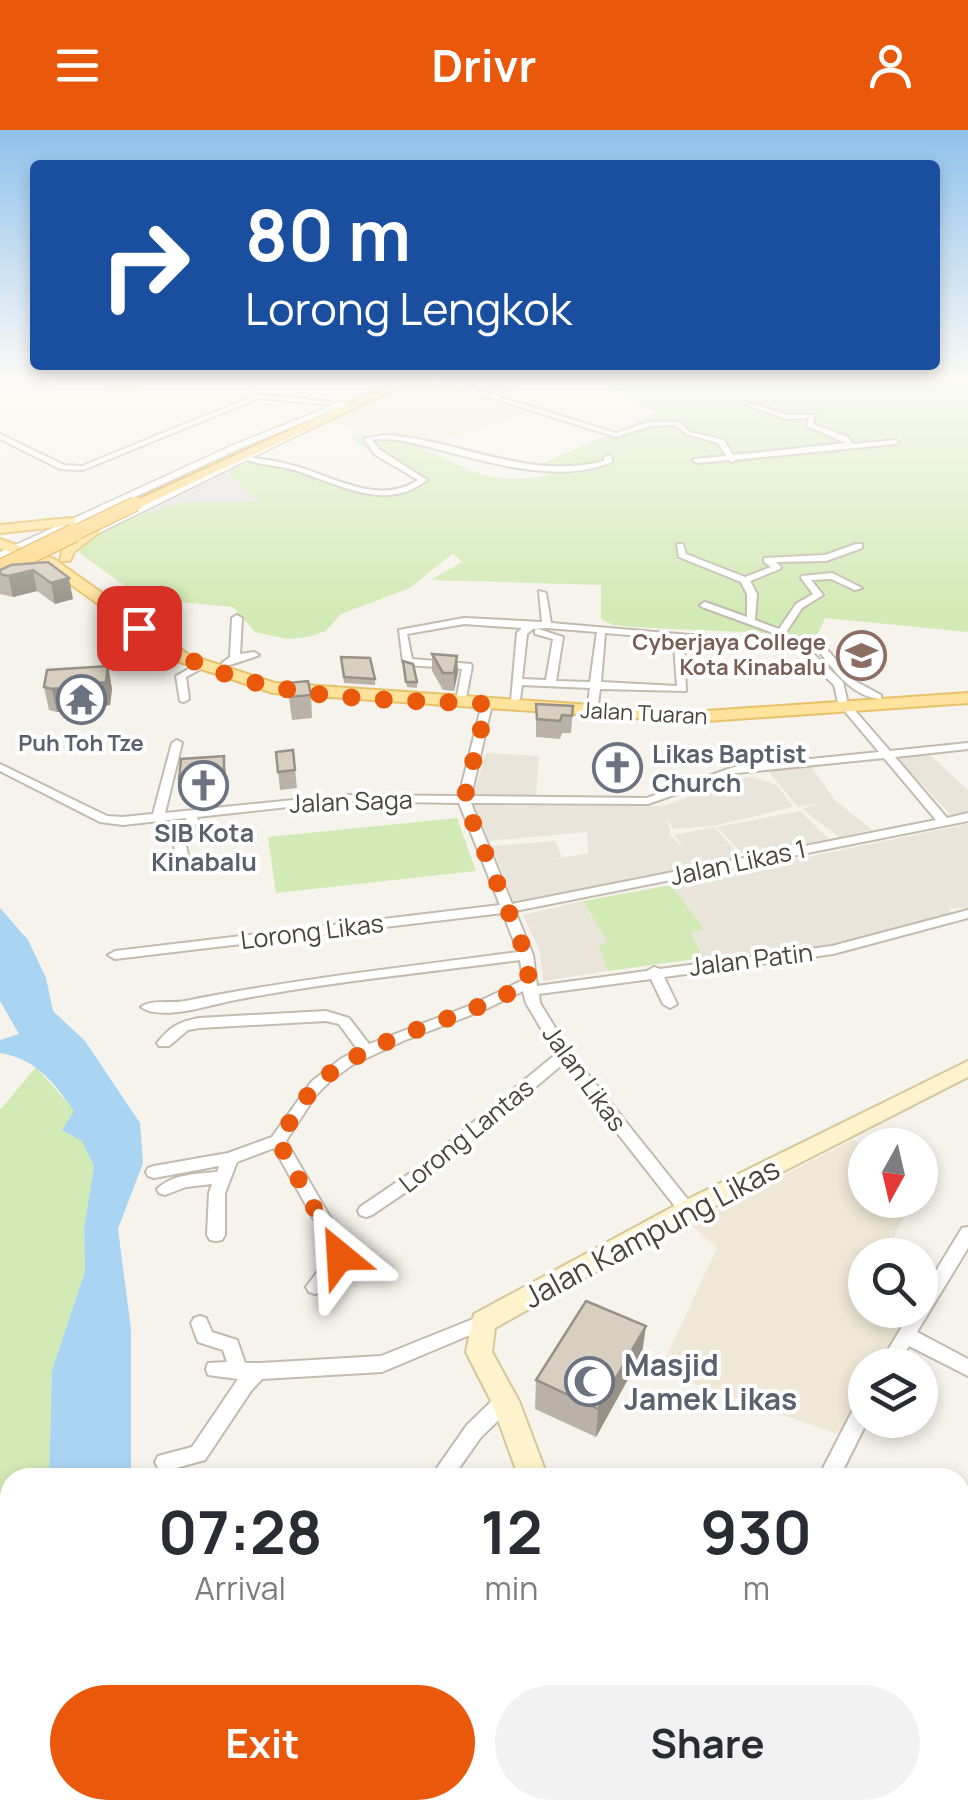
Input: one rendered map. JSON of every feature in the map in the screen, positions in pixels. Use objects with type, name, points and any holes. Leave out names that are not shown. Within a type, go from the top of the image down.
[{"type":"highway","points":[[132,503],[228,457]]},
{"type":"highway","points":[[1,557],[231,457]]},
{"type":"main road","points":[[1,557],[72,521]]},
{"type":"main road","points":[[1,557],[55,560],[99,529]]},
{"type":"main road","name":"Jalan Tuaran","points":[[1,557],[23,544],[55,560],[129,613],[188,648],[282,679],[462,696],[516,691],[594,695],[686,709],[968,698]]},
{"type":"main road","name":"Jalan Tuaran","points":[[129,613],[171,652],[199,666],[273,688],[692,717],[968,688]]},
{"type":"main road","points":[[340,686],[481,700],[487,704]]},
{"type":"main road","name":"Jalan Kampung Likas","points":[[483,1322],[687,1210],[968,1068]]},
{"type":"main road","points":[[483,1322],[479,1352],[505,1401],[530,1468]]},
{"type":"street","points":[[42,457],[63,467],[84,468],[111,457]]},
{"type":"street","points":[[23,544],[218,457]]},
{"type":"street","points":[[72,521],[78,529],[99,529],[248,458],[291,467],[341,487],[394,492],[423,480],[386,457]]},
{"type":"street","points":[[480,457],[522,467],[596,466],[608,462],[608,457]]},
{"type":"street","points":[[697,461],[760,457]]},
{"type":"street","points":[[680,546],[686,556],[745,580],[752,594],[752,618]]},
{"type":"street","points":[[745,580],[777,567],[767,560],[826,558],[858,546]]},
{"type":"street","points":[[1,557],[55,560]]},
{"type":"street","points":[[779,635],[799,606],[818,595],[805,578],[832,576],[858,588]]},
{"type":"street","points":[[542,593],[547,625]]},
{"type":"street","points":[[705,605],[752,618],[779,635]]},
{"type":"street","points":[[238,618],[230,661],[254,655]]},
{"type":"street","points":[[462,696],[467,666],[408,662],[402,632],[464,621],[558,637],[550,684]]},
{"type":"street","points":[[527,629],[547,625],[808,650],[839,684],[844,704],[943,820]]},
{"type":"street","points":[[527,629],[516,691],[550,684],[594,695],[682,688],[679,644],[686,637]]},
{"type":"street","points":[[594,695],[601,634]]},
{"type":"street","points":[[709,640],[722,634],[779,635],[817,643],[849,682],[877,697]]},
{"type":"street","points":[[184,699],[181,676],[199,666]]},
{"type":"street","points":[[464,800],[487,704]]},
{"type":"street","points":[[158,817],[177,743]]},
{"type":"street","name":"Jalan Saga","points":[[0,767],[104,819],[343,798],[648,801],[681,792],[720,772],[968,746]]},
{"type":"street","name":"Jalan Likas","points":[[464,800],[526,955],[530,986],[564,1055],[687,1210]]},
{"type":"street","points":[[182,856],[180,841],[192,821],[191,813]]},
{"type":"street","name":"Jalan Likas 1","points":[[509,908],[968,817]]},
{"type":"street","name":"Lorong Likas","points":[[114,955],[509,908]]},
{"type":"street","name":"Jalan Patin","points":[[278,1141],[321,1080],[368,1053],[530,986],[832,950],[968,914]]},
{"type":"street","points":[[148,1006],[172,1008],[252,992],[526,955]]},
{"type":"street","points":[[654,971],[670,1004]]},
{"type":"street","points":[[164,1044],[183,1026],[199,1022],[326,1016],[344,1021],[368,1053]]},
{"type":"street","name":"Lorong Lantas","points":[[366,1211],[448,1153],[564,1055]]},
{"type":"street","points":[[154,1172],[230,1158],[278,1141],[339,1248],[340,1256],[315,1287]]},
{"type":"street","points":[[216,1235],[217,1192],[230,1158]]},
{"type":"street","points":[[165,1189],[184,1181],[224,1177]]},
{"type":"street","points":[[898,1348],[961,1258],[968,1233]]},
{"type":"street","points":[[215,1369],[248,1372],[382,1364],[483,1322]]},
{"type":"street","points":[[165,1462],[198,1454],[235,1404],[248,1378],[231,1345],[204,1336],[200,1324]]},
{"type":"street","points":[[906,1335],[968,1368]]},
{"type":"street","points":[[447,1468],[474,1431],[505,1401]]},
{"type":"street","points":[[833,1468],[849,1438]]},
{"type":"shaded area","points":[[226,472],[260,502],[184,502],[123,521]]},
{"type":"shaded area","points":[[486,753],[539,756],[536,797],[473,795]]},
{"type":"shaded area","points":[[929,754],[968,790],[968,814],[952,816],[896,758]]},
{"type":"shaded area","points":[[811,766],[835,800],[872,830],[839,837],[802,809],[819,803],[798,807],[769,772]]},
{"type":"shaded area","points":[[752,777],[777,785],[793,807],[713,826],[673,829],[667,817],[671,836],[686,851],[674,835],[714,827],[740,856],[515,904],[492,846],[555,841],[562,857],[546,861],[588,853],[587,832],[489,841],[474,806],[664,806],[735,779]]},
{"type":"shaded area","points":[[800,811],[829,839],[745,856],[717,827]]},
{"type":"shaded area","points":[[968,824],[968,908],[949,909],[951,914],[841,944],[703,958],[690,933],[703,929],[671,885]]},
{"type":"shaded area","points":[[583,901],[609,944],[598,946],[608,971],[543,981],[540,952],[523,915]]},
{"type":"shaded area","points":[[848,1142],[848,1218],[903,1218],[894,1238],[848,1238],[848,1328],[906,1328],[894,1348],[848,1348],[848,1424],[841,1435],[659,1372],[717,1248],[690,1224]]},
{"type":"green space","points":[[377,457],[440,457],[494,477],[553,475],[530,469],[558,457],[968,457],[968,632],[825,618],[816,638],[613,625],[601,619],[601,585],[431,580],[462,562],[453,553],[410,588],[341,614],[326,631],[287,639],[255,632],[233,607],[179,602],[152,605],[79,553],[86,538],[254,462],[369,490],[417,484]]},
{"type":"green space","points":[[457,818],[476,871],[276,893],[268,837]]},
{"type":"green space","points":[[671,885],[704,929],[691,933],[703,958],[608,971],[598,945],[608,943],[583,901]]},
{"type":"green space","points":[[36,1067],[75,1111],[94,1166],[84,1229],[85,1271],[52,1370],[49,1468],[0,1468],[0,1110]]},
{"type":"water","points":[[0,908],[28,940],[46,978],[53,1011],[85,1041],[140,1123],[143,1163],[118,1229],[131,1329],[131,1468],[49,1468],[52,1370],[85,1271],[84,1229],[94,1166],[82,1141],[62,1130],[74,1111],[59,1090],[34,1066],[0,1053],[0,1040],[19,1034],[0,1001]]},
{"type":"building","points":[[48,562],[69,578],[51,583],[33,570],[0,574],[0,570],[11,565]]},
{"type":"building","points":[[432,654],[457,656],[454,673],[443,673]]},
{"type":"building","points":[[341,657],[370,658],[375,679],[344,677]]},
{"type":"building","points":[[403,661],[413,664],[417,682],[406,682]]},
{"type":"building","points":[[108,666],[106,682],[44,687],[47,670]]},
{"type":"building","points":[[308,681],[311,695],[289,697],[287,683]]},
{"type":"building","points":[[536,704],[573,706],[572,716],[562,715],[560,721],[537,719]]},
{"type":"building","points":[[293,750],[295,770],[278,772],[276,752]]},
{"type":"building","points":[[224,756],[224,776],[179,779],[181,759]]},
{"type":"building","points":[[586,1301],[646,1326],[598,1409],[536,1380]]},
{"type":"place","name":"Cyberjaya College Kota Kinabalu","points":[[861,655]]},
{"type":"place","name":"Puh Toh Tze","points":[[81,699]]},
{"type":"place","name":"Likas Baptist Church","points":[[617,767]]},
{"type":"place","name":"SIB Kota Kinabalu","points":[[204,786]]},
{"type":"place","name":"Masjid Jamek Likas","points":[[589,1381]]},
{"type":"route","points":[[139,628],[171,652],[199,666],[273,688],[487,704],[464,800],[526,955],[529,982],[502,999],[356,1057],[321,1080],[311,1092],[278,1141],[340,1256]]}]
